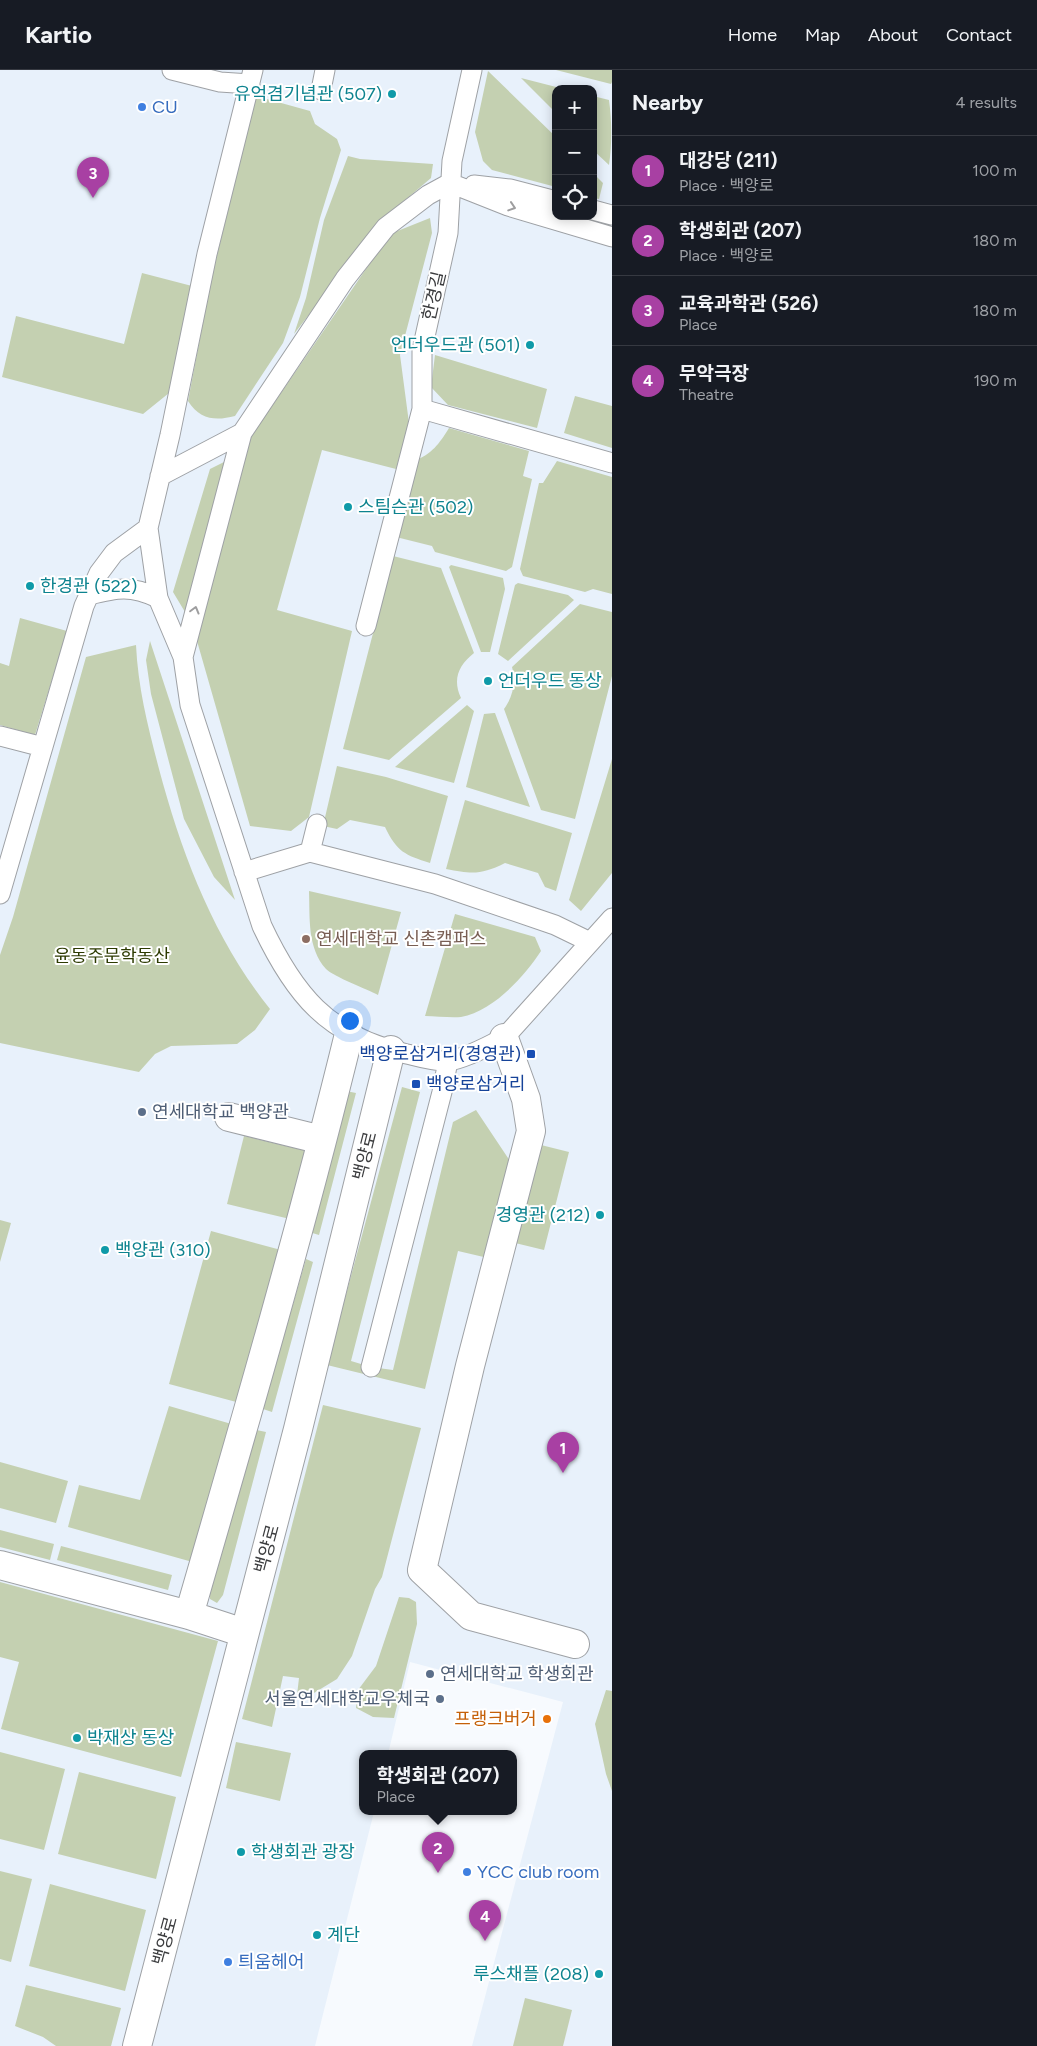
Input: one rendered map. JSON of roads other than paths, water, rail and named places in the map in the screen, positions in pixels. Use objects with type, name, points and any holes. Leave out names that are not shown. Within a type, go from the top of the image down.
[{"type":"street","points":[[189,1615],[253,1396],[349,1034]]},
{"type":"street","points":[[504,1038],[526,1099],[531,1131],[470,1366],[422,1570],[471,1616],[574,1644]]},
{"type":"street","name":"백양로","points":[[137,2046],[298,1429],[391,1050]]},
{"type":"street","points":[[229,1117],[322,1140]]},
{"type":"street","points":[[0,1565],[189,1615],[244,1633]]},
{"type":"lane","points":[[172,70],[220,82],[252,77],[207,254],[170,435],[148,528],[158,598],[182,657],[190,705],[262,926],[275,954],[296,988],[322,1016],[349,1034],[391,1050],[448,1061],[481,1050],[504,1038],[612,918]]},
{"type":"lane","points":[[321,90],[325,70]]},
{"type":"lane","name":"한경길","points":[[366,626],[422,409],[422,350],[448,233],[452,161],[472,70]]},
{"type":"lane","points":[[182,657],[242,433],[345,279],[386,227],[450,182],[510,189],[552,200]]},
{"type":"lane","points":[[450,182],[508,206],[612,238]]},
{"type":"lane","points":[[597,211],[612,215]]},
{"type":"lane","points":[[422,409],[612,463]]},
{"type":"lane","points":[[160,476],[242,433]]},
{"type":"lane","points":[[0,894],[89,595],[99,573],[114,553],[148,528]]},
{"type":"lane","points":[[89,595],[118,588],[136,589],[158,598]]},
{"type":"lane","points":[[0,736],[43,747]]},
{"type":"lane","points":[[310,852],[317,824]]},
{"type":"lane","points":[[244,872],[310,852],[435,884],[555,925],[590,942]]},
{"type":"lane","points":[[371,1367],[442,1092],[448,1061]]},
{"type":"place","name":"유억겸기념관 (507)","points":[[392,94]]},
{"type":"place","name":"CU","points":[[142,107]]},
{"type":"place","name":"교육과학관 (526)","points":[[93,198]]},
{"type":"place","name":"언더우드관 (501)","points":[[530,345]]},
{"type":"place","name":"스팀슨관 (502)","points":[[348,507]]},
{"type":"place","name":"한경관 (522)","points":[[30,586]]},
{"type":"place","name":"언더우드 동상","points":[[488,681]]},
{"type":"place","name":"연세대학교 신촌캠퍼스","points":[[306,939]]},
{"type":"place","name":"백양로삼거리(경영관)","points":[[531,1054]]},
{"type":"place","name":"백양로삼거리","points":[[416,1084]]},
{"type":"place","name":"연세대학교 백양관","points":[[142,1112]]},
{"type":"place","name":"경영관 (212)","points":[[600,1215]]},
{"type":"place","name":"백양관 (310)","points":[[105,1250]]},
{"type":"place","name":"대강당 (211)","points":[[563,1473]]},
{"type":"place","name":"연세대학교 학생회관","points":[[430,1674]]},
{"type":"place","name":"서울연세대학교우체국","points":[[440,1699]]},
{"type":"place","name":"프랭크버거","points":[[547,1719]]},
{"type":"place","name":"박재상 동상","points":[[77,1738]]},
{"type":"place","name":"학생회관 광장","points":[[241,1852]]},
{"type":"place","name":"YCC club room","points":[[467,1872]]},
{"type":"place","name":"학생회관 (207)","points":[[438,1873]]},
{"type":"place","name":"계단","points":[[317,1935]]},
{"type":"place","name":"무악극장","points":[[485,1941]]},
{"type":"place","name":"틔움헤어","points":[[228,1962]]},
{"type":"place","name":"루스채플 (208)","points":[[599,1974]]},
{"type":"park label","name":"윤동주문학동산","points":[[112,956]]}]
